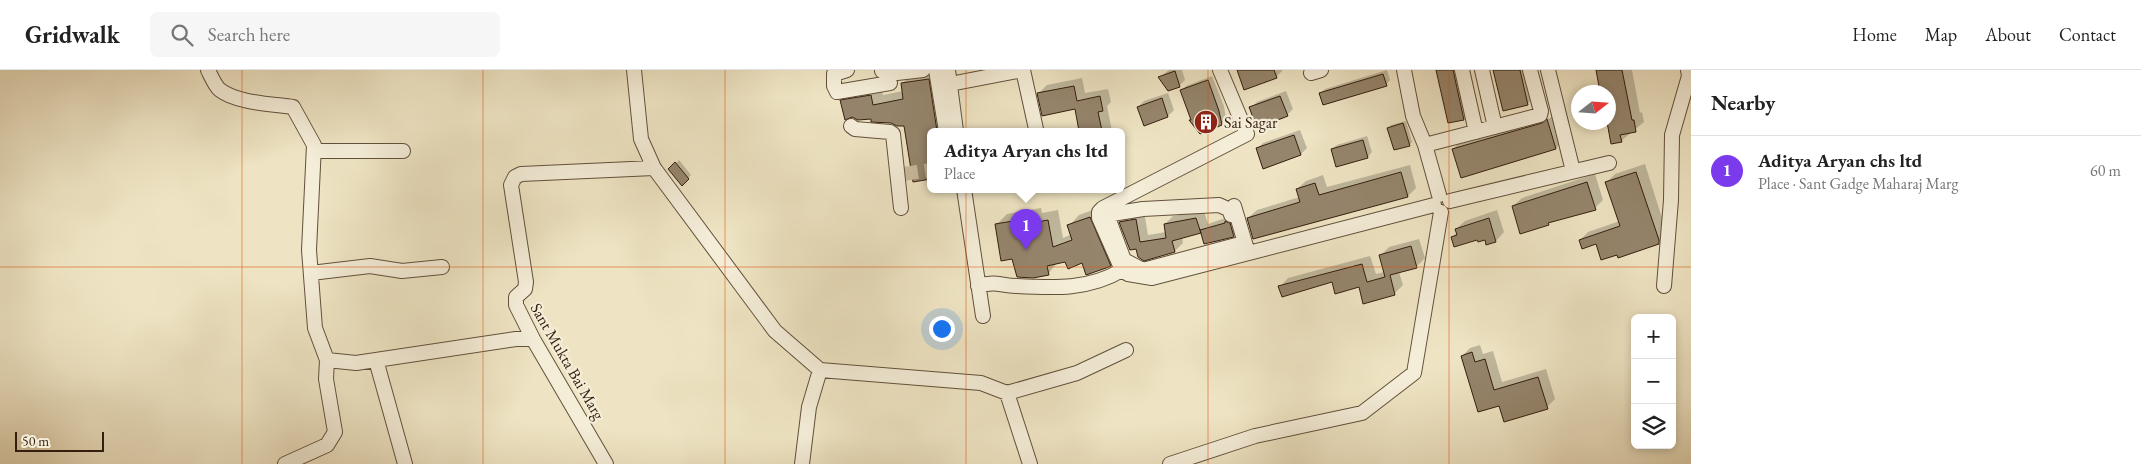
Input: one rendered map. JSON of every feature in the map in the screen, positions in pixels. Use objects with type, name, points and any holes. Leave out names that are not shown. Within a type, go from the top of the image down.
[{"type":"street","points":[[208,70],[219,90],[245,100],[293,107],[314,145],[309,250],[315,328],[327,360],[326,379],[335,432],[327,445],[285,464]]},
{"type":"street","points":[[634,70],[641,139],[654,168],[775,331],[820,370],[980,383],[1007,393],[1077,373],[1126,350]]},
{"type":"street","points":[[847,70],[834,74],[834,86],[837,92],[889,76],[923,70]]},
{"type":"street","points":[[936,70],[946,128]]},
{"type":"street","points":[[956,128],[949,77],[1023,70],[1036,128]]},
{"type":"street","points":[[1220,70],[1247,134],[1103,208],[1099,212],[1099,218],[1122,270],[1128,274],[1152,278],[1178,267],[1210,258],[1248,253],[1441,203],[1609,163]]},
{"type":"street","points":[[1170,464],[1205,458],[1255,436],[1362,413],[1414,373],[1441,203],[1425,145],[1413,116],[1404,70]]},
{"type":"street","points":[[1462,70],[1476,132]]},
{"type":"street","points":[[1482,70],[1495,127]]},
{"type":"street","points":[[1425,145],[1540,115],[1541,111],[1530,70]]},
{"type":"street","points":[[1548,70],[1573,171]]},
{"type":"street","points":[[1664,286],[1671,200],[1672,135],[1689,74]]},
{"type":"street","points":[[851,126],[855,129],[892,133],[901,174],[901,208]]},
{"type":"street","points":[[314,152],[403,152]]},
{"type":"street","name":"Sant Mukta Bai Marg","points":[[606,464],[533,339],[516,305],[516,297],[525,289],[526,282],[511,185],[515,177],[521,174],[654,168]]},
{"type":"street","points":[[965,193],[982,316]]},
{"type":"street","points":[[1178,267],[1143,270],[1124,260],[1109,217],[1112,214],[1144,209],[1220,205],[1232,211],[1248,253]]},
{"type":"street","points":[[1210,258],[1236,245]]},
{"type":"street","points":[[311,273],[370,266],[402,272],[442,267]]},
{"type":"street","points":[[978,286],[992,282],[1012,286],[1043,287],[1085,285],[1108,278],[1122,270]]},
{"type":"street","points":[[327,360],[356,363],[516,339],[533,339]]},
{"type":"street","points":[[376,360],[405,464]]},
{"type":"street","points":[[802,464],[810,407],[820,370]]},
{"type":"street","points":[[1007,393],[1030,464]]},
{"type":"building","points":[[1237,70],[1274,70],[1277,78],[1244,90]]},
{"type":"building","points":[[1436,70],[1453,70],[1464,120],[1448,123]]},
{"type":"building","points":[[1493,70],[1520,70],[1528,105],[1503,111]]},
{"type":"building","points":[[1596,70],[1622,70],[1636,132],[1620,135],[1622,142],[1611,144],[1608,130],[1616,130],[1616,85],[1599,85]]},
{"type":"building","points":[[1175,71],[1180,87],[1168,91],[1158,77]]},
{"type":"building","points":[[1383,74],[1387,86],[1323,105],[1319,93]]},
{"type":"building","points":[[929,79],[937,128],[927,128],[927,180],[913,182],[904,126],[871,122],[871,119],[858,120],[852,117],[845,120],[840,100],[871,95],[873,105],[903,99],[901,83]]},
{"type":"building","points":[[1208,80],[1222,125],[1200,134],[1189,120],[1191,120],[1180,90]]},
{"type":"building","points":[[1074,86],[1077,101],[1100,96],[1103,111],[1098,112],[1101,128],[1078,128],[1075,109],[1042,116],[1037,93]]},
{"type":"building","points":[[1280,96],[1288,116],[1257,128],[1249,107]]},
{"type":"building","points":[[1162,98],[1168,117],[1144,126],[1137,107]]},
{"type":"building","points":[[1547,119],[1556,149],[1461,178],[1452,149],[1542,123]]},
{"type":"building","points":[[1403,123],[1410,146],[1394,150],[1387,128]]},
{"type":"building","points":[[1294,135],[1301,155],[1263,169],[1256,148]]},
{"type":"building","points":[[1363,140],[1368,158],[1336,167],[1331,149]]},
{"type":"building","points":[[675,162],[689,179],[682,186],[668,169]]},
{"type":"building","points":[[1401,172],[1408,197],[1253,239],[1247,218],[1300,202],[1296,189],[1315,183],[1319,195]]},
{"type":"building","points":[[1636,172],[1659,244],[1618,258],[1617,255],[1601,260],[1596,244],[1582,249],[1579,240],[1620,226],[1605,182]]},
{"type":"building","points":[[1587,182],[1596,210],[1548,223],[1549,225],[1520,234],[1512,206]]},
{"type":"building","points":[[1090,217],[1111,266],[1086,275],[1082,263],[1068,269],[1065,262],[1047,266],[1049,275],[1033,278],[1017,277],[1012,259],[1001,261],[995,224],[1031,218],[1032,223],[1048,220],[1053,247],[1072,240],[1067,225]]},
{"type":"building","points":[[1196,218],[1201,233],[1172,241],[1175,252],[1144,261],[1138,257],[1136,249],[1130,250],[1119,222],[1136,219],[1140,242],[1166,238],[1164,224]]},
{"type":"building","points":[[1489,218],[1496,242],[1486,245],[1485,240],[1478,242],[1477,240],[1454,247],[1451,237],[1457,235],[1455,229]]},
{"type":"building","points":[[1225,221],[1230,223],[1234,237],[1204,244],[1200,230],[1225,223]]},
{"type":"building","points":[[1411,246],[1417,268],[1390,275],[1395,295],[1363,304],[1359,287],[1335,294],[1332,282],[1282,297],[1278,286],[1362,264],[1367,282],[1385,277],[1379,255]]},
{"type":"building","points":[[1472,352],[1475,362],[1485,359],[1494,390],[1538,377],[1548,409],[1504,422],[1499,406],[1478,412],[1461,356]]},
{"type":"tunnel","points":[[904,174],[927,171]]},
{"type":"place","name":"Sai Sagar","points":[[1206,122]]},
{"type":"place","name":"Aditya Aryan chs ltd","points":[[1026,250]]}]
